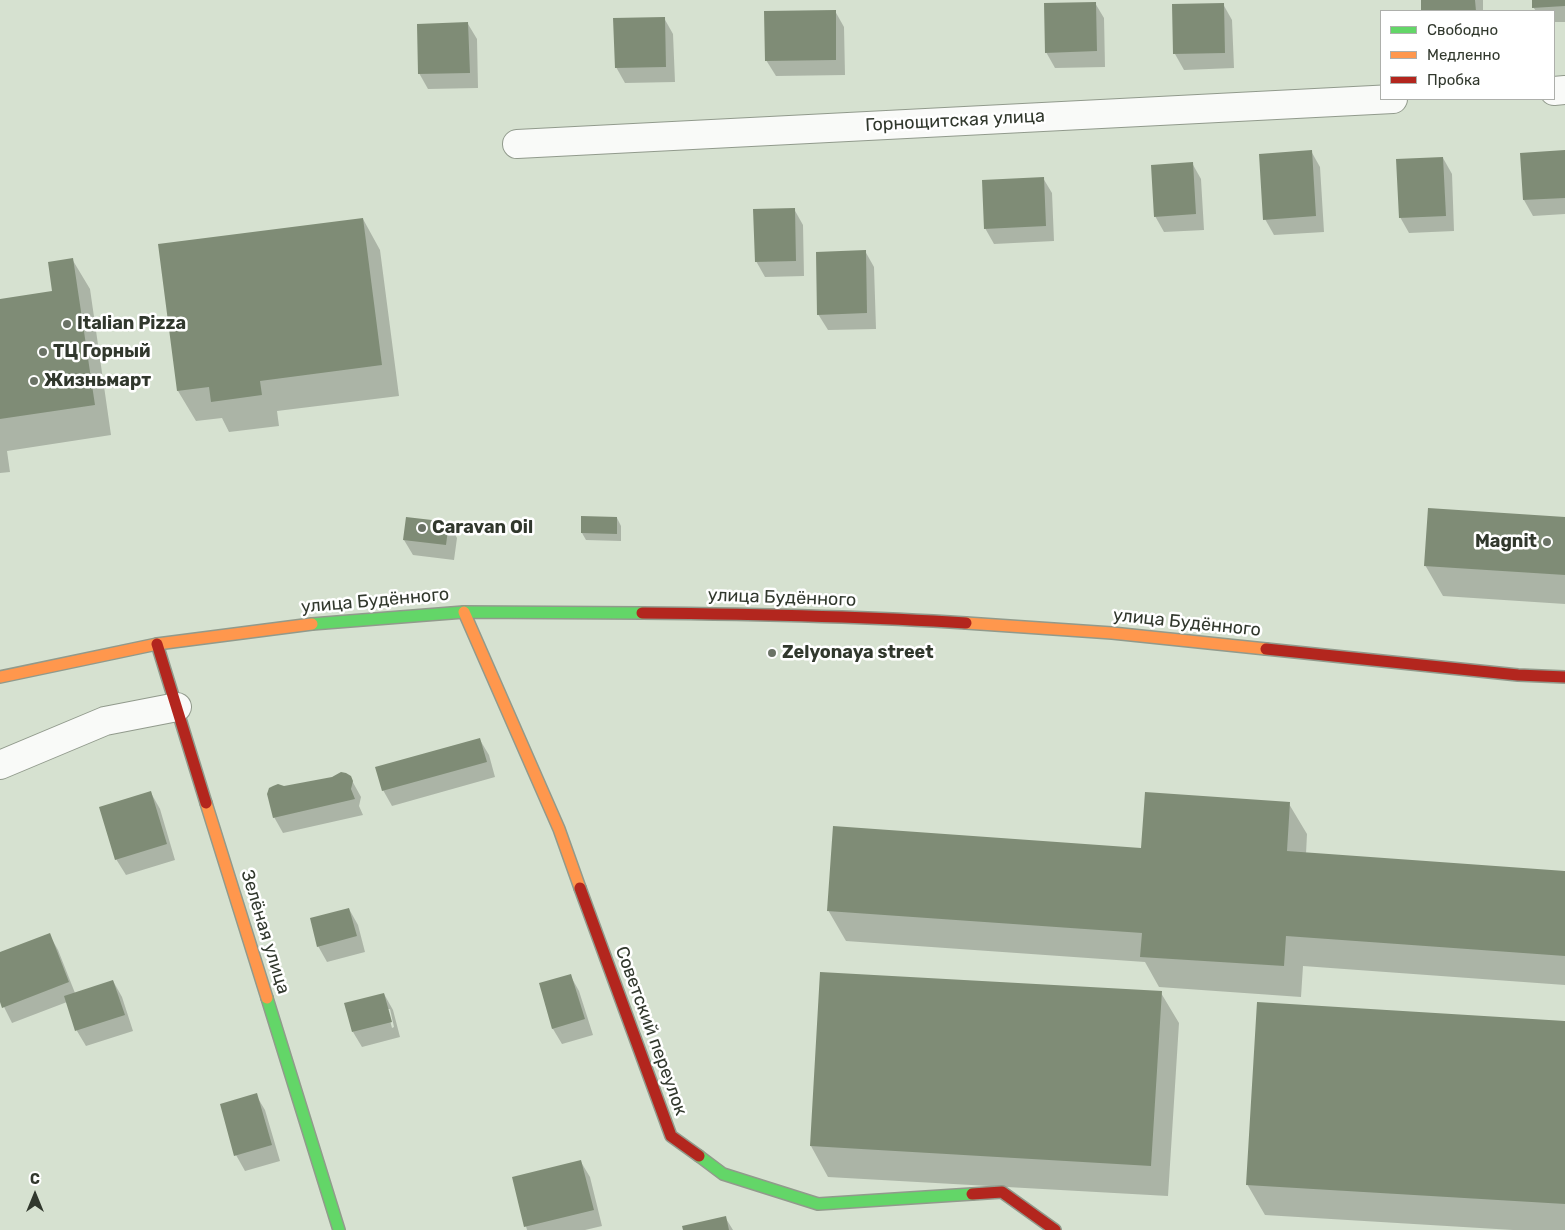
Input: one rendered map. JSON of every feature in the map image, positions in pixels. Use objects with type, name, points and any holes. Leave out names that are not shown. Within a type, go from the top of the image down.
[{"type":"street","name":"Горнощитская улица","points":[[517,144],[1380,100]]},
{"type":"street","name":"улица Будённого","points":[[0,676],[157,644],[295,625],[464,612],[737,614],[914,620],[1112,633],[1518,675],[1565,677]]},
{"type":"street","name":"Советский переулок","points":[[464,612],[559,829],[671,1136],[723,1174],[818,1204],[1002,1192],[1055,1230]]},
{"type":"street","name":"Зелёная улица","points":[[157,644],[338,1230]]},
{"type":"street","points":[[0,765],[105,721],[177,708]]},
{"type":"building","points":[[1421,0],[1475,0],[1476,10],[1421,10]]},
{"type":"building","points":[[1532,0],[1565,0],[1565,6],[1532,8]]},
{"type":"building","points":[[1096,2],[1097,51],[1045,53],[1044,3]]},
{"type":"building","points":[[1224,3],[1225,53],[1173,54],[1172,4]]},
{"type":"building","points":[[836,10],[836,60],[765,61],[764,11]]},
{"type":"building","points":[[665,17],[666,67],[615,68],[613,18]]},
{"type":"building","points":[[468,22],[470,73],[418,74],[417,24]]},
{"type":"building","points":[[1312,150],[1316,216],[1263,220],[1259,154]]},
{"type":"building","points":[[1565,150],[1565,198],[1523,200],[1520,153]]},
{"type":"building","points":[[1443,157],[1446,216],[1399,218],[1396,159]]},
{"type":"building","points":[[1193,162],[1196,214],[1154,217],[1151,165]]},
{"type":"building","points":[[1044,177],[1046,226],[984,229],[982,180]]},
{"type":"building","points":[[795,208],[796,261],[755,262],[753,209]]},
{"type":"building","points":[[363,218],[382,365],[260,381],[262,395],[211,402],[209,387],[177,391],[158,244]]},
{"type":"building","points":[[866,250],[867,313],[817,315],[816,252]]},
{"type":"building","name":"ТЦ Горный","points":[[73,258],[95,405],[0,419],[0,299],[52,291],[48,262]]},
{"type":"building","points":[[1428,508],[1565,517],[1565,575],[1424,566]]},
{"type":"building","points":[[581,516],[617,517],[617,534],[581,533]]},
{"type":"building","points":[[406,517],[449,522],[446,545],[403,540]]},
{"type":"building","points":[[480,738],[487,762],[382,791],[375,767]]},
{"type":"building","points":[[341,772],[351,776],[353,781],[351,789],[355,799],[273,818],[267,794],[269,788],[278,784],[284,786],[332,777]]},
{"type":"building","points":[[151,791],[167,844],[115,860],[99,807]]},
{"type":"building","points":[[1145,792],[1290,802],[1287,851],[1565,871],[1565,956],[1286,936],[1284,966],[1140,957],[1142,933],[827,911],[833,826],[1141,848]]},
{"type":"building","points":[[349,908],[357,936],[317,947],[310,918]]},
{"type":"building","points":[[50,933],[69,982],[2,1008],[0,1002],[0,952]]},
{"type":"building","points":[[820,972],[1162,991],[1151,1166],[810,1146]]},
{"type":"building","points":[[571,974],[585,1019],[552,1029],[539,983]]},
{"type":"building","points":[[113,980],[125,1015],[75,1031],[64,996]]},
{"type":"building","points":[[384,993],[392,1022],[352,1032],[344,1003]]},
{"type":"building","points":[[1257,1002],[1565,1021],[1565,1204],[1246,1185]]},
{"type":"building","points":[[257,1093],[272,1145],[234,1156],[220,1104]]},
{"type":"building","points":[[581,1160],[594,1210],[524,1227],[512,1177]]},
{"type":"building","points":[[726,1216],[729,1230],[683,1230],[682,1226]]},
{"type":"traffic: fast","points":[[312,624],[464,612],[642,613]]},
{"type":"traffic: fast","points":[[267,998],[339,1230]]},
{"type":"traffic: fast","points":[[699,1156],[723,1174],[818,1204],[972,1194]]},
{"type":"traffic: slow","points":[[464,612],[559,829],[580,888]]},
{"type":"traffic: slow","points":[[966,623],[1112,633],[1266,649]]},
{"type":"traffic: slow","points":[[0,677],[157,644],[312,624]]},
{"type":"traffic: slow","points":[[206,803],[267,998]]},
{"type":"traffic: jam","points":[[642,613],[804,616],[966,623]]},
{"type":"traffic: jam","points":[[157,644],[206,803]]},
{"type":"traffic: jam","points":[[1266,649],[1518,675],[1565,677]]},
{"type":"traffic: jam","points":[[580,888],[671,1136],[699,1156]]},
{"type":"traffic: jam","points":[[972,1194],[1002,1192],[1055,1230]]},
{"type":"place","name":"Italian Pizza","points":[[67,324]]},
{"type":"place","name":"ТЦ Горный","points":[[43,352]]},
{"type":"place","name":"Жизньмарт","points":[[34,381]]},
{"type":"place","name":"Caravan Oil","points":[[422,528]]},
{"type":"place","name":"Magnit","points":[[1547,542]]},
{"type":"place","name":"Zelyonaya street","points":[[772,653]]}]
